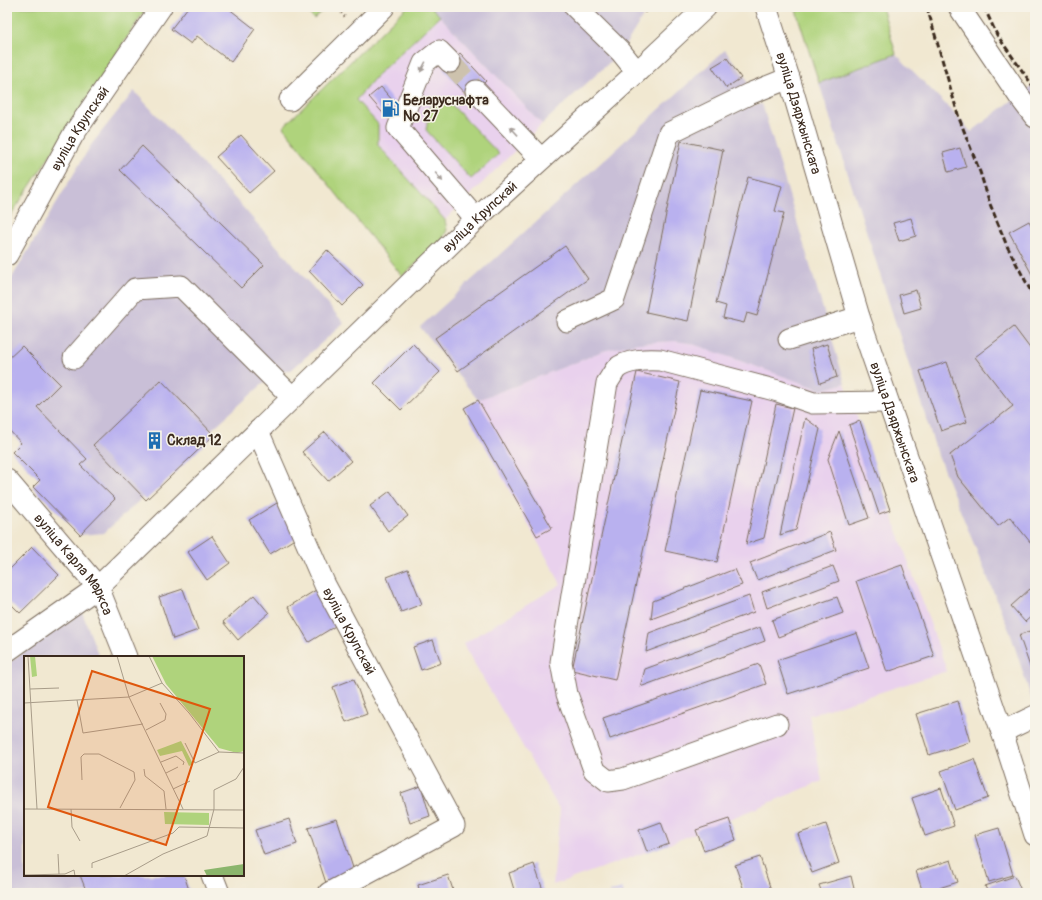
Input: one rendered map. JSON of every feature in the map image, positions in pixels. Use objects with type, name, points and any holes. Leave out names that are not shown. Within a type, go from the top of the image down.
[{"type":"street","name":"вуліца Крупскай","points":[[7,255],[73,135],[161,7]]},
{"type":"street","points":[[290,100],[384,7]]},
{"type":"street","points":[[575,7],[621,52],[637,72]]},
{"type":"street","name":"вуліца Крупскай","points":[[7,651],[98,587],[476,219],[706,7]]},
{"type":"street","name":"вуліца Дзяржынскага","points":[[766,7],[789,78],[858,317],[1002,732],[1035,835]]},
{"type":"street","points":[[959,7],[1019,96],[1035,117]]},
{"type":"street","points":[[450,62],[439,51],[424,63],[398,128],[476,219]]},
{"type":"street","points":[[567,321],[614,299],[669,133],[749,94],[789,78]]},
{"type":"street","points":[[476,90],[541,159]]},
{"type":"street","points":[[74,358],[134,289],[181,286],[292,397]]},
{"type":"street","points":[[789,340],[858,317]]},
{"type":"street","points":[[777,724],[623,779],[608,781],[594,770],[567,694],[561,662],[607,383],[617,369],[622,366],[644,359],[660,360],[778,390],[813,403],[887,402]]},
{"type":"street","name":"вуліца Крупскай","points":[[258,431],[326,585],[454,826],[329,893]]},
{"type":"street","name":"вуліца Карла Маркса","points":[[7,480],[98,587],[126,656]]},
{"type":"street","points":[[1002,732],[1035,716]]},
{"type":"street","points":[[212,876],[219,893]]},
{"type":"shaded area","points":[[407,7],[431,7],[542,124],[445,220],[447,230],[402,276],[283,127]]},
{"type":"shaded area","points":[[431,7],[651,7],[645,13],[621,52],[542,124]]},
{"type":"shaded area","points":[[725,50],[746,78],[751,106],[762,104],[845,383],[822,390],[690,343],[675,341],[638,343],[602,351],[478,400],[420,327]]},
{"type":"shaded area","points":[[896,54],[971,132],[1035,83],[1035,710],[1011,635],[938,456],[819,83]]},
{"type":"shaded area","points":[[134,91],[240,204],[344,323],[290,371],[276,372],[210,431],[214,435],[146,500],[143,497],[104,533],[80,535],[33,487],[40,480],[21,443],[7,428],[7,286],[91,145]]},
{"type":"shaded area","points":[[675,341],[690,343],[822,390],[845,383],[947,671],[809,715],[822,781],[669,844],[553,885],[560,810],[463,644],[561,584],[464,408],[478,400],[602,351],[638,343]]},
{"type":"shaded area","points":[[82,612],[99,656],[24,656],[24,876],[180,876],[187,893],[7,893],[7,664]]},
{"type":"green space","points":[[7,7],[147,7],[7,221]]},
{"type":"green space","points":[[303,7],[327,7],[314,19]]},
{"type":"green space","points":[[407,7],[431,7],[440,16],[379,73],[356,100],[378,124],[378,145],[445,220],[447,230],[441,242],[402,276],[283,127]]},
{"type":"green space","points":[[795,7],[882,7],[896,54],[819,83]]},
{"type":"green space","points":[[447,100],[499,154],[471,179],[426,130],[430,106]]},
{"type":"building","points":[[188,7],[229,7],[228,8],[255,29],[231,62],[197,36],[191,44],[171,29]]},
{"type":"building","points":[[639,7],[651,7],[645,13]]},
{"type":"building","points":[[460,53],[486,81],[469,97],[443,69]]},
{"type":"building","points":[[727,58],[741,78],[726,88],[712,67]]},
{"type":"building","points":[[381,87],[400,109],[388,119],[369,97]]},
{"type":"building","points":[[241,135],[274,171],[249,193],[216,157]]},
{"type":"building","points":[[681,141],[723,150],[688,321],[646,312]]},
{"type":"building","points":[[142,146],[264,265],[241,288],[120,170]]},
{"type":"building","points":[[960,148],[966,167],[948,172],[943,153]]},
{"type":"building","points":[[748,177],[782,186],[775,211],[784,213],[757,316],[747,313],[744,323],[723,318],[726,306],[716,303]]},
{"type":"building","points":[[911,218],[916,236],[899,241],[893,223]]},
{"type":"building","points":[[1029,221],[1035,233],[1035,280],[1009,232]]},
{"type":"building","points":[[565,246],[588,279],[458,371],[435,338]]},
{"type":"building","points":[[327,250],[363,285],[342,306],[309,271]]},
{"type":"building","points":[[916,290],[921,308],[904,313],[899,295]]},
{"type":"building","points":[[1014,327],[1035,355],[1035,548],[1010,517],[998,526],[958,477],[950,455],[1013,406],[975,357]]},
{"type":"building","points":[[413,344],[440,372],[401,410],[374,383]]},
{"type":"building","points":[[827,344],[837,377],[820,383],[811,349]]},
{"type":"building","points":[[22,346],[60,384],[37,407],[87,459],[80,465],[115,499],[80,535],[33,487],[40,480],[12,452],[21,443],[7,428],[7,360]]},
{"type":"building","points":[[947,362],[967,422],[941,431],[920,371]]},
{"type":"building","points":[[637,372],[680,382],[615,680],[572,670]]},
{"type":"building","name":"Склад 12","points":[[161,380],[214,435],[146,500],[93,445]]},
{"type":"building","points":[[700,390],[752,401],[717,562],[665,551]]},
{"type":"building","points":[[478,400],[552,528],[537,536],[464,408]]},
{"type":"building","points":[[776,404],[793,408],[764,538],[746,544]]},
{"type":"building","points":[[805,418],[820,429],[796,530],[780,535]]},
{"type":"building","points":[[860,421],[890,510],[879,514],[849,425]]},
{"type":"building","points":[[839,431],[869,518],[849,525],[828,459]]},
{"type":"building","points":[[325,432],[351,461],[328,481],[302,452]]},
{"type":"building","points":[[390,491],[408,516],[388,531],[370,506]]},
{"type":"building","points":[[277,503],[298,537],[270,554],[249,520]]},
{"type":"building","points":[[830,532],[836,550],[757,580],[750,563]]},
{"type":"building","points":[[212,536],[230,563],[207,580],[188,552]]},
{"type":"building","points":[[32,547],[59,575],[20,613],[7,600],[7,572]]},
{"type":"building","points":[[902,565],[934,656],[887,672],[856,581]]},
{"type":"building","points":[[833,566],[839,581],[767,608],[762,592]]},
{"type":"building","points":[[408,569],[422,604],[401,612],[387,577]]},
{"type":"building","points":[[735,569],[742,585],[651,619],[653,601]]},
{"type":"building","points":[[183,589],[198,630],[173,639],[159,597]]},
{"type":"building","points":[[1030,589],[1035,594],[1035,613],[1025,622],[1011,606]]},
{"type":"building","points":[[316,590],[337,625],[309,642],[288,607]]},
{"type":"building","points":[[254,595],[269,613],[238,640],[223,622]]},
{"type":"building","points":[[749,596],[754,612],[646,652],[649,633]]},
{"type":"building","points":[[837,597],[843,613],[778,637],[772,620]]},
{"type":"building","points":[[760,627],[765,641],[640,687],[645,669]]},
{"type":"building","points":[[1035,629],[1035,681],[1019,635]]},
{"type":"building","points":[[857,633],[869,668],[788,694],[777,660]]},
{"type":"building","points":[[433,640],[441,663],[421,670],[413,647]]},
{"type":"building","points":[[759,664],[766,684],[610,739],[603,718]]},
{"type":"building","points":[[354,679],[367,714],[346,722],[333,687]]},
{"type":"building","points":[[958,701],[970,742],[929,755],[916,714]]},
{"type":"building","points":[[974,759],[988,798],[955,810],[941,771]]},
{"type":"building","points":[[421,786],[430,816],[410,823],[401,793]]},
{"type":"building","points":[[941,788],[954,826],[925,836],[912,798]]},
{"type":"building","points":[[289,819],[297,844],[264,855],[255,830]]},
{"type":"building","points":[[337,819],[356,877],[327,886],[308,828]]},
{"type":"building","points":[[729,819],[736,840],[704,851],[696,830]]},
{"type":"building","points":[[661,822],[669,844],[647,852],[639,830]]},
{"type":"building","points":[[826,824],[839,863],[812,873],[798,834]]},
{"type":"building","points":[[999,828],[1013,875],[989,882],[975,835]]},
{"type":"building","points":[[760,857],[772,893],[745,893],[735,865]]},
{"type":"building","points":[[951,860],[958,882],[923,893],[916,871]]},
{"type":"building","points":[[534,864],[544,893],[515,893],[509,873]]},
{"type":"building","points":[[448,875],[454,893],[420,893],[418,885]]},
{"type":"building","points":[[80,876],[184,876],[190,893],[87,893]]},
{"type":"building","points":[[851,876],[855,893],[822,893],[819,885]]},
{"type":"building","points":[[1015,876],[1022,893],[988,893],[985,886]]},
{"type":"building","points":[[622,888],[624,893],[608,893]]},
{"type":"tunnel","points":[[450,62],[476,91]]},
{"type":"railway","points":[[927,7],[959,118],[980,172],[990,204],[1007,246],[1035,299]]},
{"type":"railway","points":[[984,7],[997,35],[1035,89]]},
{"type":"place","name":"Беларуснафта № 27","points":[[390,108]]},
{"type":"place","name":"Склад 12","points":[[154,440]]}]
